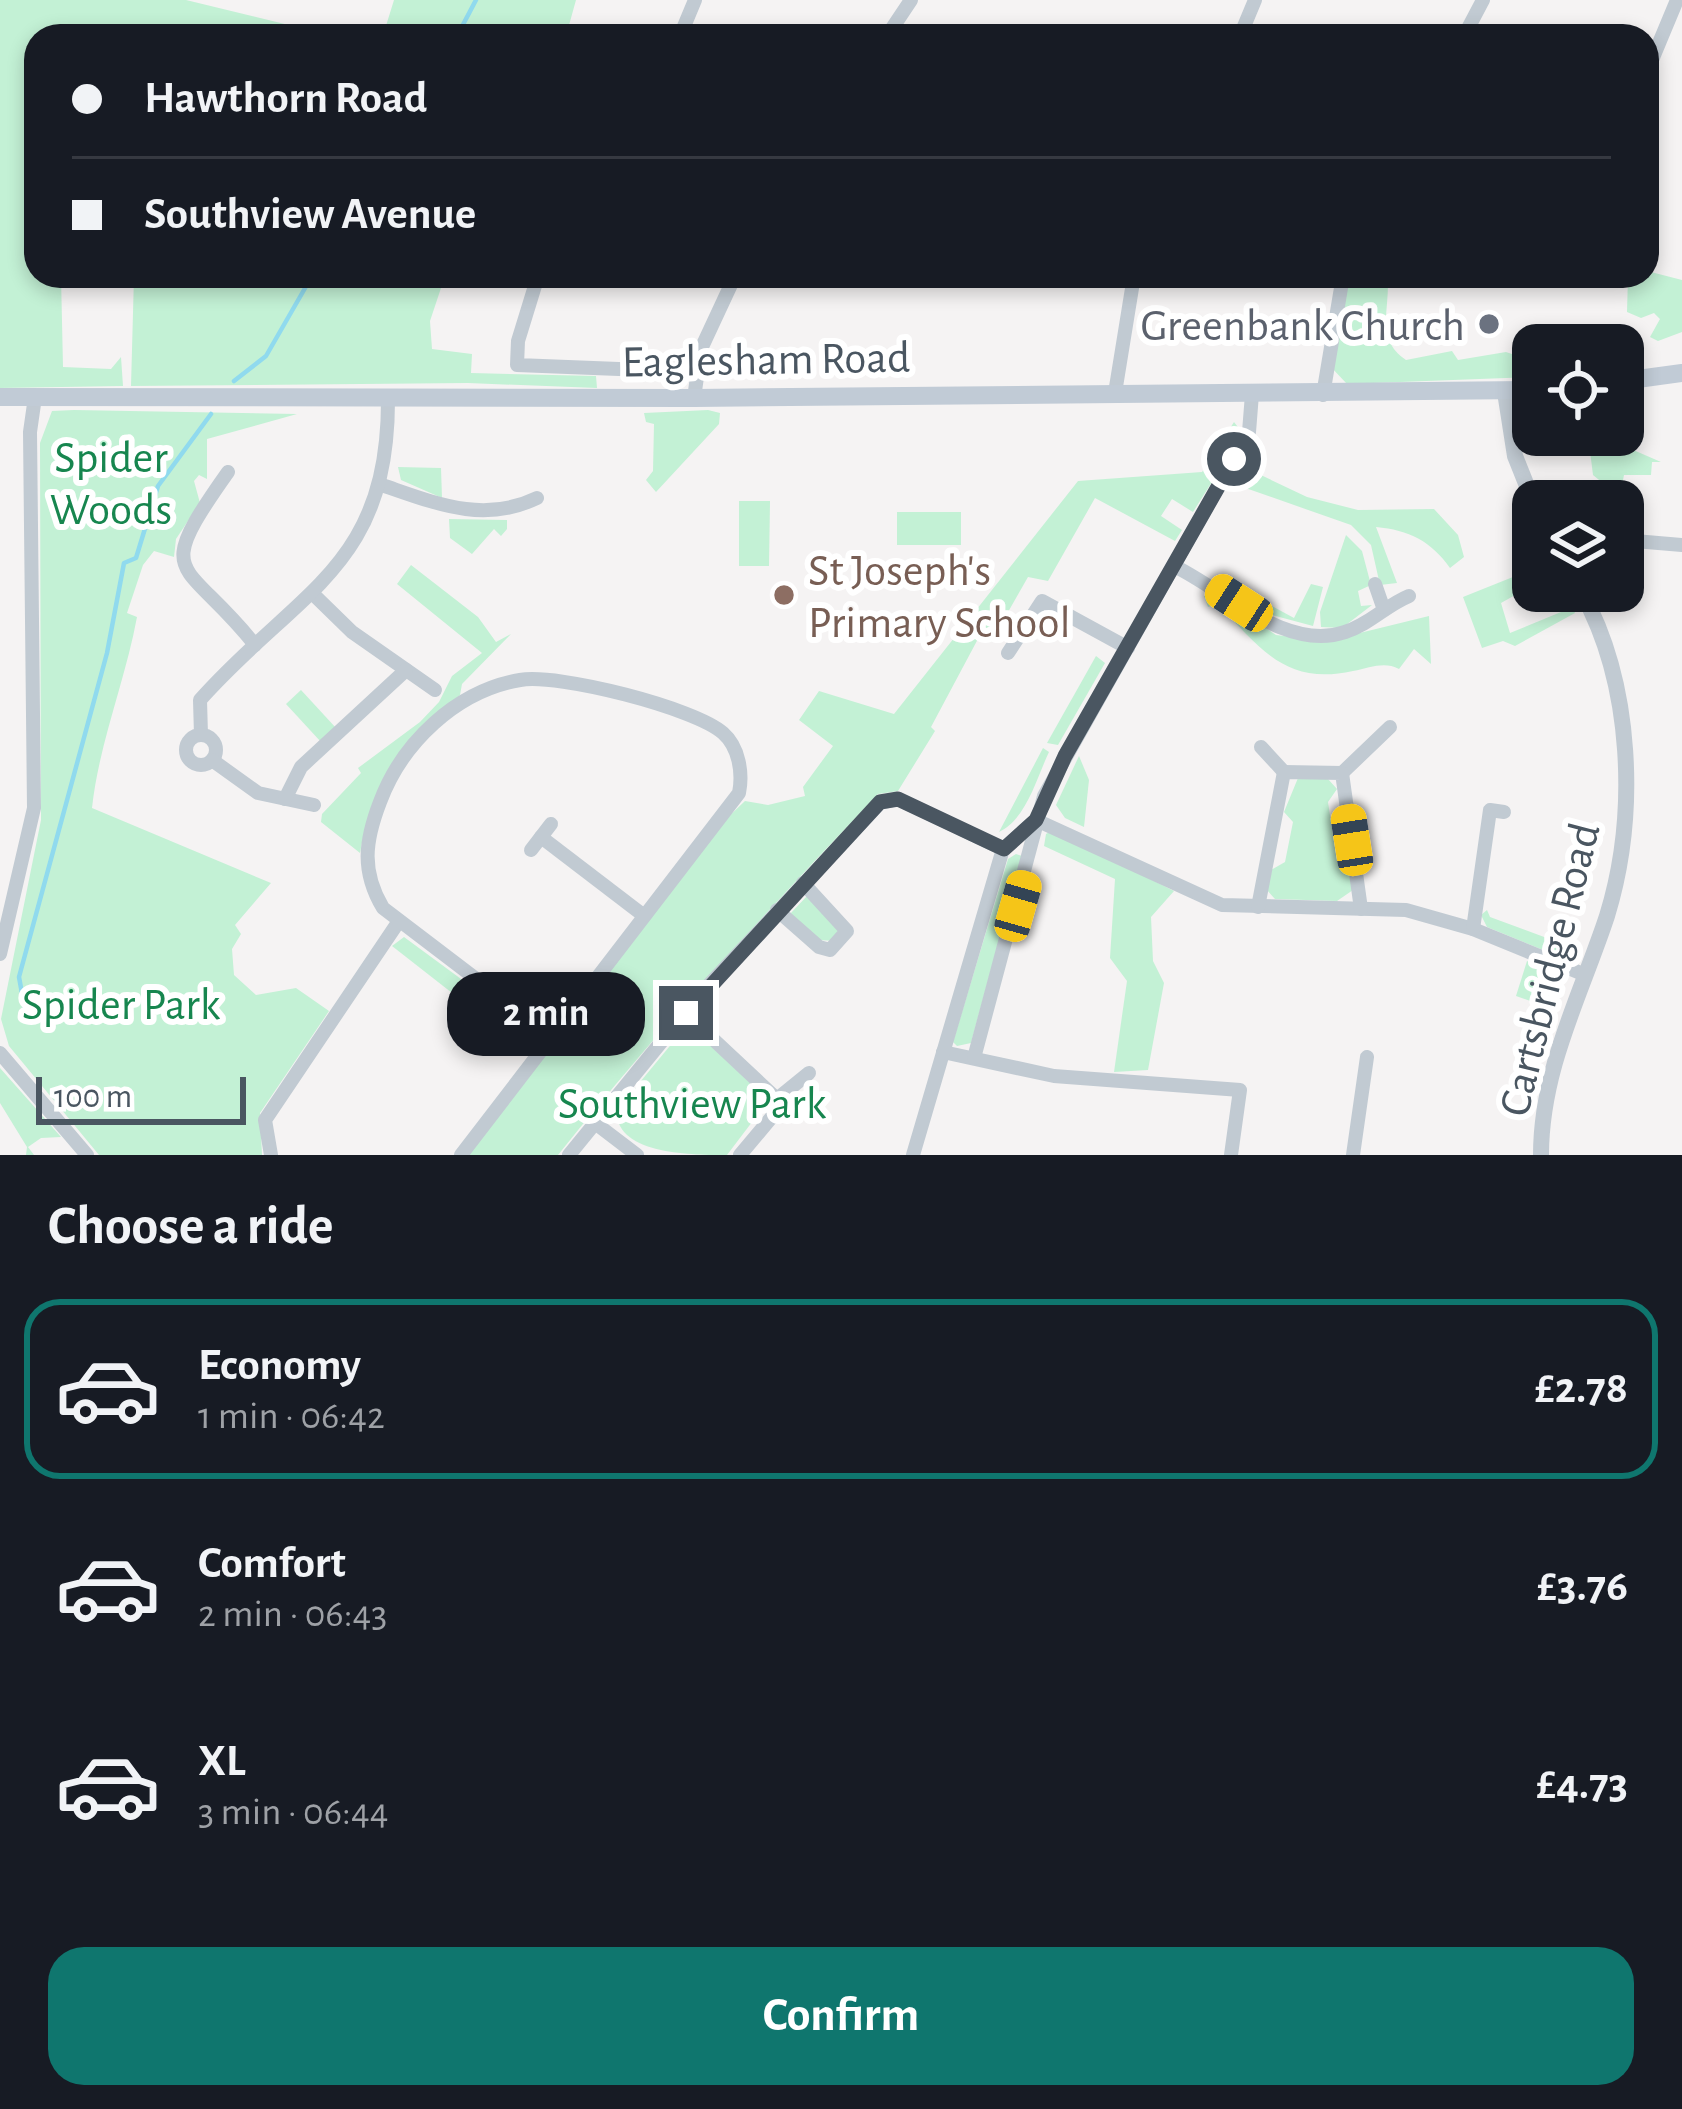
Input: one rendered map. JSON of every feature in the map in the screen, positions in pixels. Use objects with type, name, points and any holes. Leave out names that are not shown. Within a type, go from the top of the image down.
[{"type":"main road","points":[[1644,378],[1682,373]]},
{"type":"main road","name":"Eaglesham Road","points":[[0,397],[608,399],[1512,391]]},
{"type":"street","points":[[1659,44],[1677,0]]},
{"type":"street","points":[[534,288],[518,341],[517,365],[695,373]]},
{"type":"street","points":[[694,398],[695,373],[710,322],[728,288]]},
{"type":"street","points":[[1115,393],[1132,288]]},
{"type":"street","points":[[1323,395],[1341,288]]},
{"type":"street","points":[[607,368],[608,399]]},
{"type":"street","points":[[1505,392],[1515,456],[1525,480]]},
{"type":"street","points":[[974,1058],[1028,868],[1036,820],[1058,769],[1249,432],[1252,394]]},
{"type":"street","points":[[0,954],[34,808],[30,432],[35,397]]},
{"type":"street","points":[[201,735],[190,740],[189,759],[200,765],[212,760],[216,748],[201,735],[200,700],[312,592],[362,530],[382,484],[388,397]]},
{"type":"street","points":[[228,472],[181,544],[182,561],[191,579],[255,645]]},
{"type":"street","points":[[199,480],[214,491]]},
{"type":"street","points":[[382,484],[459,511],[514,507],[537,498]]},
{"type":"street","points":[[1644,542],[1682,545]]},
{"type":"street","points":[[1176,567],[1274,625],[1293,630],[1336,635],[1370,621],[1383,607],[1409,596]]},
{"type":"street","points":[[1375,584],[1383,607]]},
{"type":"street","points":[[312,592],[352,632],[435,690]]},
{"type":"street","points":[[1008,653],[1042,601],[1128,648]]},
{"type":"street","name":"Cartsbridge Road","points":[[1540,1155],[1560,1039],[1620,865],[1625,763],[1606,658],[1589,612]]},
{"type":"street","points":[[285,800],[302,767],[406,670]]},
{"type":"street","points":[[461,1155],[740,793],[734,748],[720,729],[575,682],[519,680],[464,701],[429,728],[399,763],[368,835],[370,887],[399,922],[551,1036]]},
{"type":"street","points":[[1342,773],[1390,727]]},
{"type":"street","points":[[1261,747],[1284,772]]},
{"type":"street","points":[[212,760],[258,793],[314,805]]},
{"type":"street","points":[[1284,772],[1322,768],[1342,773]]},
{"type":"street","points":[[1258,907],[1284,772]]},
{"type":"street","points":[[1342,773],[1361,909]]},
{"type":"street","points":[[569,1155],[686,1013],[880,802],[898,799],[1004,849]]},
{"type":"street","points":[[1473,929],[1490,810],[1504,812]]},
{"type":"street","points":[[913,1155],[1004,849],[1036,820]]},
{"type":"street","points":[[1036,820],[1222,905],[1406,910],[1473,929],[1583,974]]},
{"type":"street","points":[[541,837],[643,915]]},
{"type":"street","points":[[777,910],[819,947],[830,950],[840,943],[847,931],[840,917],[803,883]]},
{"type":"street","points":[[272,1155],[265,1120],[399,922]]},
{"type":"street","points":[[686,1013],[777,1099]]},
{"type":"street","points":[[943,1052],[1054,1076],[1240,1090],[1231,1155]]},
{"type":"street","points":[[0,1053],[87,1155]]},
{"type":"street","points":[[1353,1155],[1367,1058]]},
{"type":"street","points":[[740,1155],[776,1112],[777,1099],[809,1073]]},
{"type":"street","points":[[595,1124],[637,1155]]},
{"type":"green space","points":[[0,0],[186,0],[285,24],[24,24],[24,288],[61,288],[63,367],[111,369],[121,357],[123,386],[0,388]]},
{"type":"green space","points":[[394,0],[576,0],[569,24],[387,24]]},
{"type":"green space","points":[[1659,274],[1682,280],[1682,332],[1658,341],[1650,337],[1660,319],[1654,313],[1641,318],[1627,312],[1628,288],[1659,288]]},
{"type":"green space","points":[[134,288],[441,288],[430,321],[432,349],[472,354],[471,373],[596,376],[597,388],[468,383],[131,386]]},
{"type":"green space","points":[[1347,288],[1388,288],[1388,336],[1406,360],[1452,351],[1458,360],[1512,354],[1512,378],[1347,384],[1330,366]]},
{"type":"green space","name":"Spider Park","points":[[52,411],[297,414],[207,439],[207,479],[199,475],[194,481],[200,503],[176,539],[174,557],[154,551],[143,565],[127,613],[137,617],[92,808],[271,883],[235,925],[241,934],[232,949],[234,975],[256,995],[296,988],[329,1011],[260,1113],[262,1155],[99,1155],[9,1046],[1,1019],[41,820],[40,443]]},
{"type":"green space","points":[[644,413],[720,413],[719,424],[656,492],[646,480],[653,471],[654,424],[646,422]]},
{"type":"green space","name":"Southview Park","points":[[1234,422],[1241,431],[1239,439],[1193,512],[1172,499],[1161,516],[1182,530],[1175,541],[1095,498],[1048,581],[1028,577],[991,642],[979,637],[931,727],[935,731],[898,791],[878,794],[795,882],[558,1155],[468,1155],[726,819],[745,801],[768,805],[805,796],[803,787],[833,746],[799,720],[819,691],[894,714],[1078,481],[1202,472]]},
{"type":"green space","points":[[1644,455],[1661,462],[1652,462],[1651,475],[1599,480],[1593,475],[1591,456]]},
{"type":"green space","points":[[1247,462],[1246,468],[1307,497],[1358,510],[1434,509],[1458,535],[1464,557],[1450,568],[1418,539],[1376,527],[1397,583],[1380,585],[1371,545],[1351,525],[1234,484]]},
{"type":"green space","points":[[398,467],[441,468],[442,498],[401,480]]},
{"type":"green space","points":[[739,501],[770,501],[769,566],[739,566]]},
{"type":"green space","points":[[897,512],[961,512],[961,545],[897,545]]},
{"type":"green space","points":[[449,519],[507,520],[507,529],[501,536],[494,529],[472,554],[450,538]]},
{"type":"green space","points":[[1346,535],[1362,551],[1371,585],[1358,591],[1361,606],[1372,605],[1342,628],[1321,627],[1320,612]]},
{"type":"green space","points":[[411,565],[478,617],[496,642],[511,634],[462,684],[460,695],[408,746],[373,805],[360,853],[321,822],[322,814],[361,773],[358,768],[420,722],[439,702],[452,676],[482,653],[397,584]]},
{"type":"green space","points":[[1219,577],[1294,618],[1311,584],[1323,587],[1313,626],[1272,615],[1217,582]]},
{"type":"green space","points":[[1512,577],[1512,597],[1501,603],[1510,633],[1561,612],[1575,613],[1515,646],[1503,641],[1482,648],[1463,597]]},
{"type":"green space","points":[[1216,594],[1276,635],[1327,641],[1429,616],[1431,664],[1414,649],[1399,669],[1382,665],[1329,674],[1292,668],[1261,648],[1217,604],[1208,607],[1204,596]]},
{"type":"green space","points":[[1096,656],[1105,663],[1058,745],[1047,743]]},
{"type":"green space","points":[[301,690],[336,728],[321,742],[286,704]]},
{"type":"green space","points":[[1043,748],[1049,752],[1030,797],[1017,818],[999,832]]},
{"type":"green space","points":[[1079,756],[1089,780],[1084,827],[1065,818],[1056,805]]},
{"type":"green space","points":[[1298,778],[1328,779],[1337,789],[1328,802],[1337,862],[1351,872],[1353,890],[1337,901],[1275,899],[1267,890],[1271,870],[1285,862],[1293,822],[1284,812]]},
{"type":"green space","points":[[1053,830],[1174,891],[1151,917],[1153,961],[1164,983],[1148,1070],[1114,1072],[1127,981],[1110,958],[1115,879],[1044,846],[1046,834]]},
{"type":"green space","points":[[1022,856],[971,1043],[957,1046],[953,1042],[1008,859]]},
{"type":"green space","points":[[808,895],[841,930],[836,941],[818,940],[789,915]]},
{"type":"green space","points":[[1487,910],[1490,917],[1579,950],[1560,957],[1487,927],[1481,915]]},
{"type":"green space","points":[[404,937],[514,1018],[528,1036],[525,1050],[392,946]]},
{"type":"green space","points":[[1527,961],[1563,977],[1556,1010],[1516,996]]},
{"type":"green space","name":"Southview Park","points":[[693,1029],[759,1091],[765,1105],[727,1155],[659,1149],[628,1136],[620,1125],[617,1110],[683,1030]]},
{"type":"green space","points":[[0,1068],[61,1137],[41,1138],[28,1147],[34,1155],[26,1155],[27,1147],[0,1103]]},
{"type":"waterway","points":[[463,24],[476,0]]},
{"type":"waterway","points":[[234,381],[266,356],[305,288]]},
{"type":"waterway","points":[[25,1010],[19,977],[107,653],[124,563],[136,558],[158,486],[211,414]]},
{"type":"place","name":"Greenbank Church","points":[[1489,324]]},
{"type":"place","name":"St Joseph's Primary School","points":[[784,595]]},
{"type":"route","points":[[686,1013],[880,802],[907,802],[1004,849],[1036,820],[1065,756],[1234,459]]},
{"type":"park label","name":"Spider Woods","points":[[111,482]]}]
